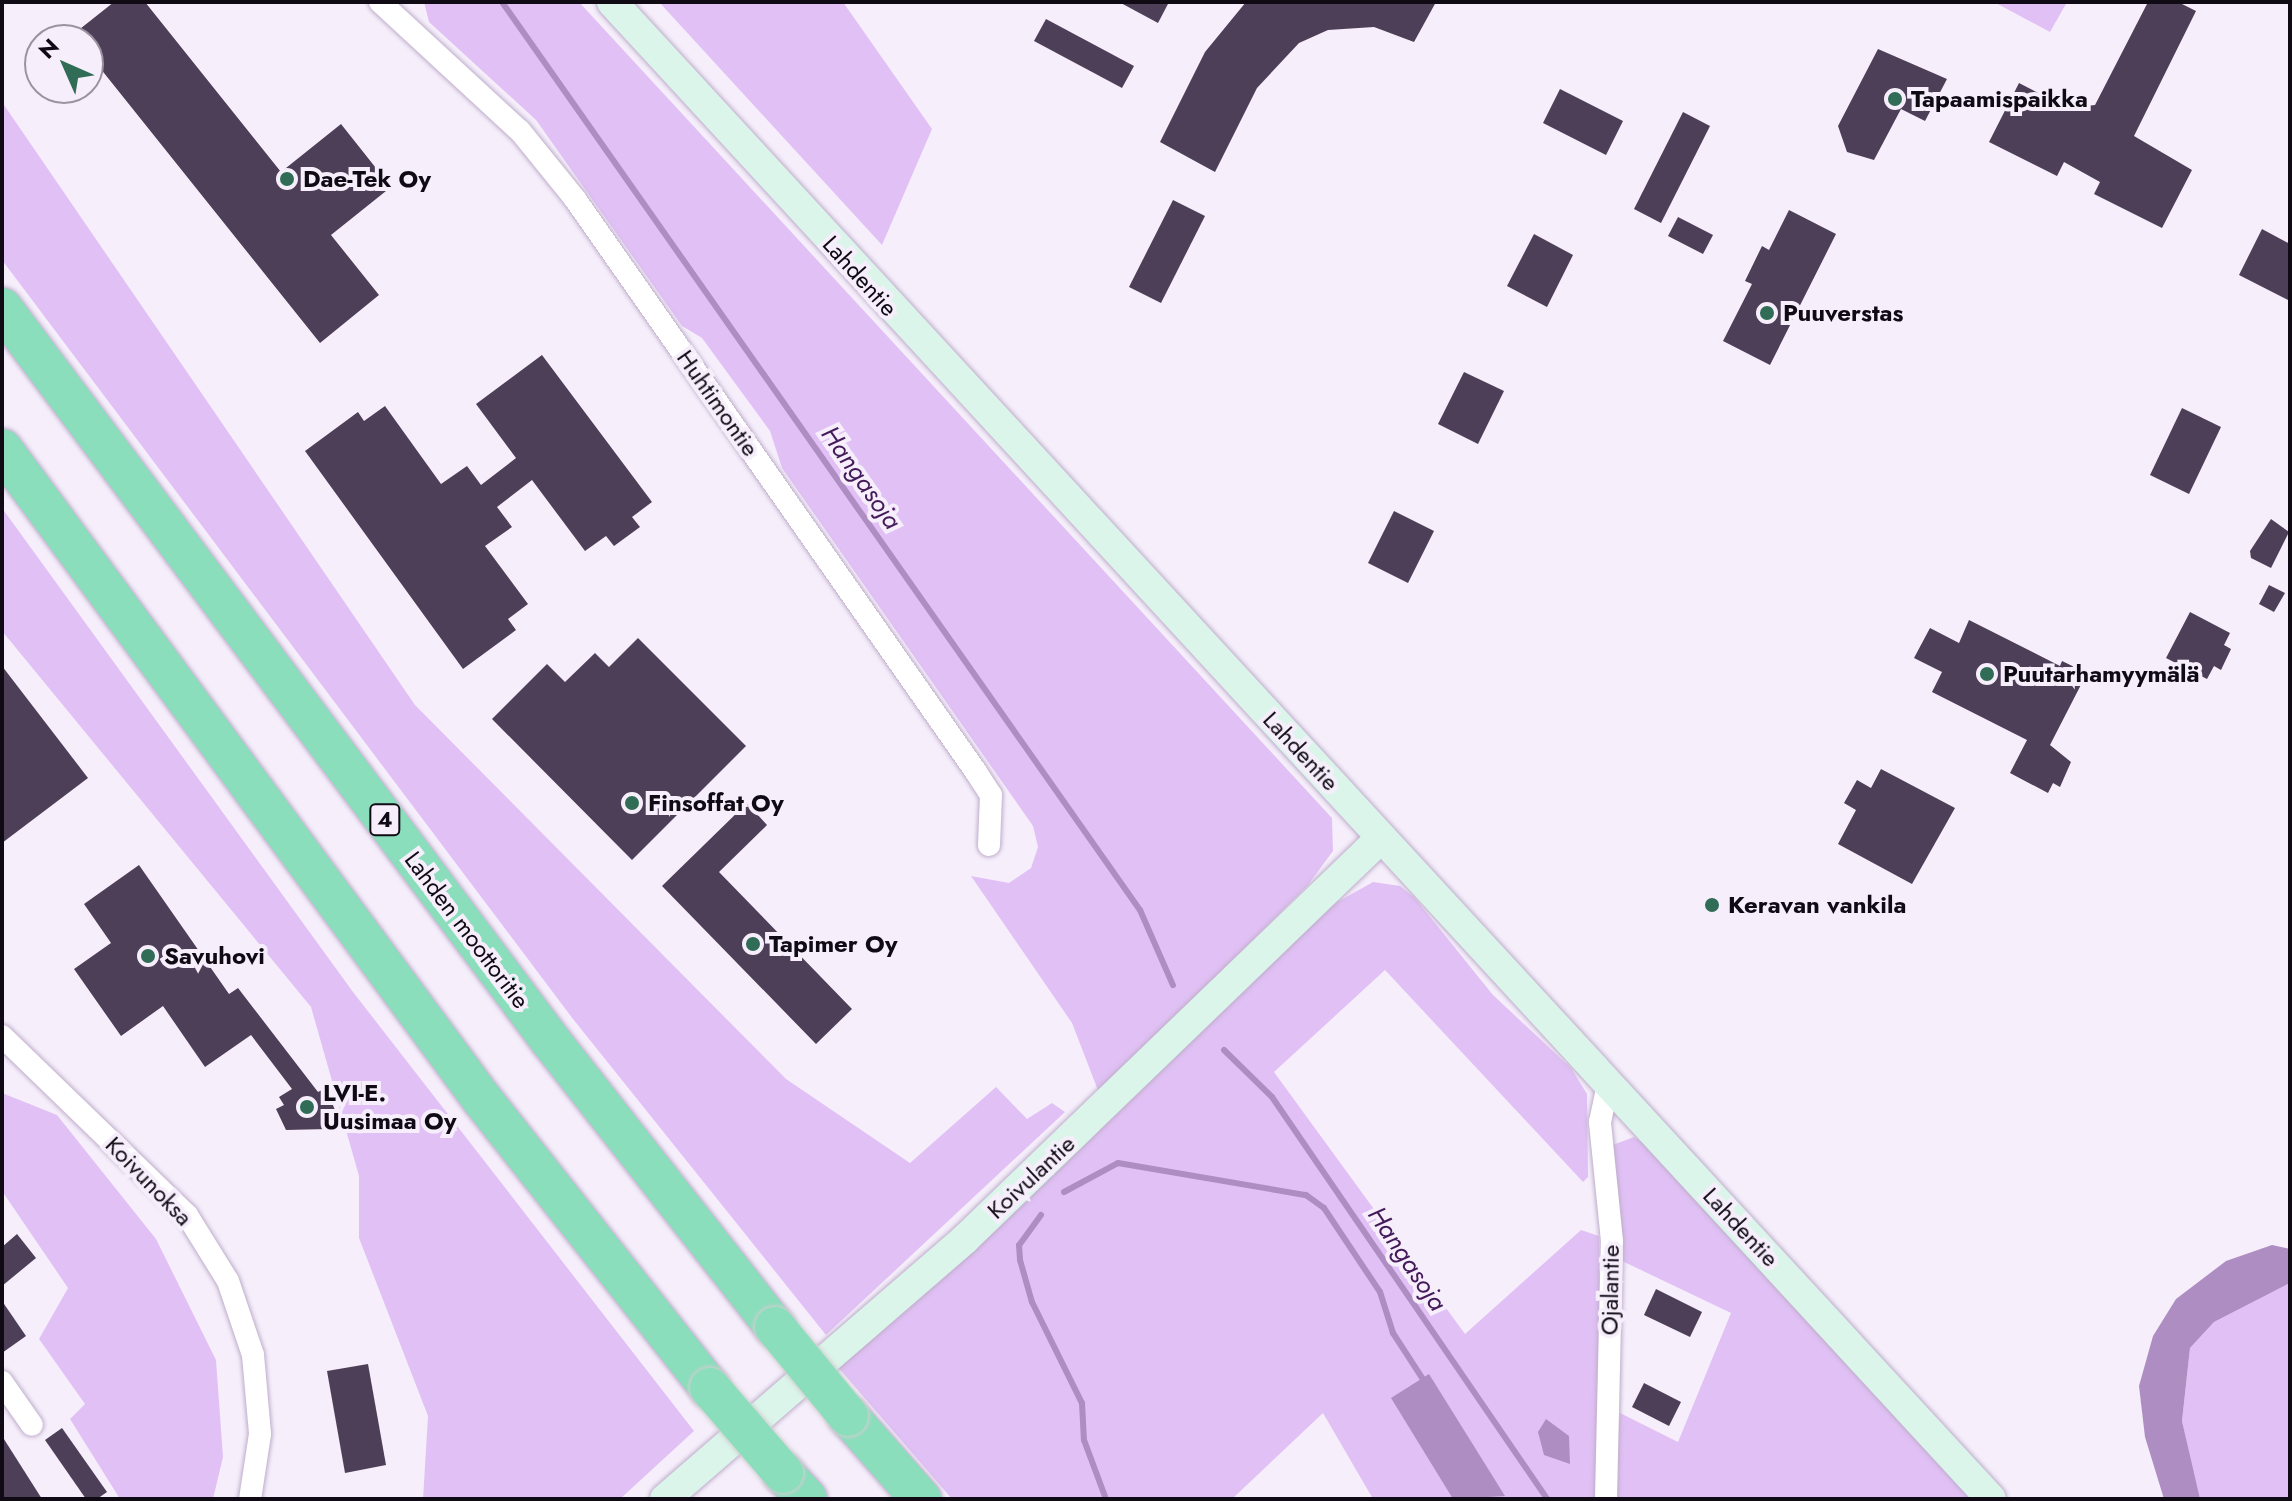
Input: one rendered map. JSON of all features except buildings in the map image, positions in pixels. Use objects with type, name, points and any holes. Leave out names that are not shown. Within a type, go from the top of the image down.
[{"type":"highway","name":"Lahden moottoritie","points":[[2,308],[550,1040],[775,1327],[921,1499]]},
{"type":"highway","points":[[2,449],[481,1098],[710,1388],[795,1486]]},
{"type":"main road","name":"Lahdentie","points":[[612,2],[1991,1499]]},
{"type":"main road","name":"Koivulantie","points":[[665,1499],[965,1239],[1381,838]]},
{"type":"street","name":"Huhtimontie","points":[[380,2],[520,131],[575,199],[991,795],[989,845]]},
{"type":"street","name":"Koivunoksa","points":[[2,1036],[187,1215],[228,1281],[253,1355],[260,1434],[250,1499]]},
{"type":"street","name":"Ojalantie","points":[[1606,1499],[1612,1241],[1600,1122],[1608,1083]]},
{"type":"street","points":[[2,1382],[32,1425]]},
{"type":"shaded area","points":[[424,2],[579,2],[1332,818],[1333,851],[1308,885],[1099,1093],[1072,1023],[971,876],[1009,883],[1031,868],[1038,847],[1033,826],[782,468],[770,431],[702,338],[682,326],[536,120],[429,22]]},
{"type":"shaded area","points":[[659,2],[843,2],[932,129],[882,245]]},
{"type":"shaded area","points":[[1994,2],[2063,2],[2066,4],[2050,32]]},
{"type":"shaded area","points":[[2,102],[415,705],[786,1079],[910,1163],[996,1087],[1027,1119],[1052,1103],[1065,1112],[826,1335],[573,1019],[2,260]]},
{"type":"shaded area","points":[[2,508],[353,992],[694,1431],[620,1499],[423,1499],[428,1416],[359,1238],[359,1176],[311,1007],[2,631]]},
{"type":"shaded area","points":[[1373,882],[1400,886],[1414,897],[1493,995],[1571,1068],[1587,1094],[1588,1177],[1583,1182],[1385,970],[1274,1072],[1465,1334],[1581,1230],[1599,1236],[1600,1499],[1373,1499],[1323,1413],[1232,1499],[952,1499],[835,1364],[1332,905]]},
{"type":"shaded area","points":[[2,1093],[57,1115],[156,1239],[216,1360],[223,1457],[213,1499],[120,1499],[70,1419],[85,1404],[39,1339],[68,1288],[2,1191]]},
{"type":"shaded area","points":[[1634,1137],[1642,1142],[1971,1499],[1612,1499],[1620,1413],[1678,1442],[1731,1313],[1620,1260],[1610,1146]]},
{"type":"shaded area","points":[[2272,1245],[2290,1249],[2290,1283],[2214,1322],[2190,1348],[2182,1421],[2200,1499],[2164,1499],[2145,1437],[2139,1386],[2153,1336],[2176,1299],[2226,1261]]},
{"type":"shaded area","points":[[2290,1283],[2290,1499],[2199,1499],[2182,1421],[2190,1348],[2214,1322]]},
{"type":"shaded area","points":[[1429,1374],[1505,1496],[1453,1499],[1391,1398]]},
{"type":"shaded area","points":[[1546,1419],[1569,1436],[1570,1464],[1544,1455],[1538,1432]]},
{"type":"waterway","name":"Hangasoja","points":[[502,2],[1140,910],[1173,985]]},
{"type":"waterway","name":"Hangasoja","points":[[1224,1050],[1272,1097],[1547,1499]]},
{"type":"waterway","points":[[1064,1192],[1118,1163],[1306,1195],[1324,1208],[1380,1292],[1393,1333],[1426,1384]]},
{"type":"waterway","points":[[1041,1215],[1019,1245],[1020,1260],[1032,1302],[1082,1403],[1084,1440],[1106,1499]]},
{"type":"place","name":"Tapaamispaikka","points":[[1895,99]]},
{"type":"place","name":"Dae-Tek Oy","points":[[287,179]]},
{"type":"place","name":"Puuverstas","points":[[1767,313]]},
{"type":"place","name":"Puutarhamyymälä","points":[[1987,674]]},
{"type":"place","name":"Finsoffat Oy","points":[[632,803]]},
{"type":"place","name":"Keravan vankila","points":[[1712,905]]},
{"type":"place","name":"Tapimer Oy","points":[[753,944]]},
{"type":"place","name":"Savuhovi","points":[[148,956]]},
{"type":"place","name":"LVI-E. Uusimaa Oy","points":[[307,1107]]}]
